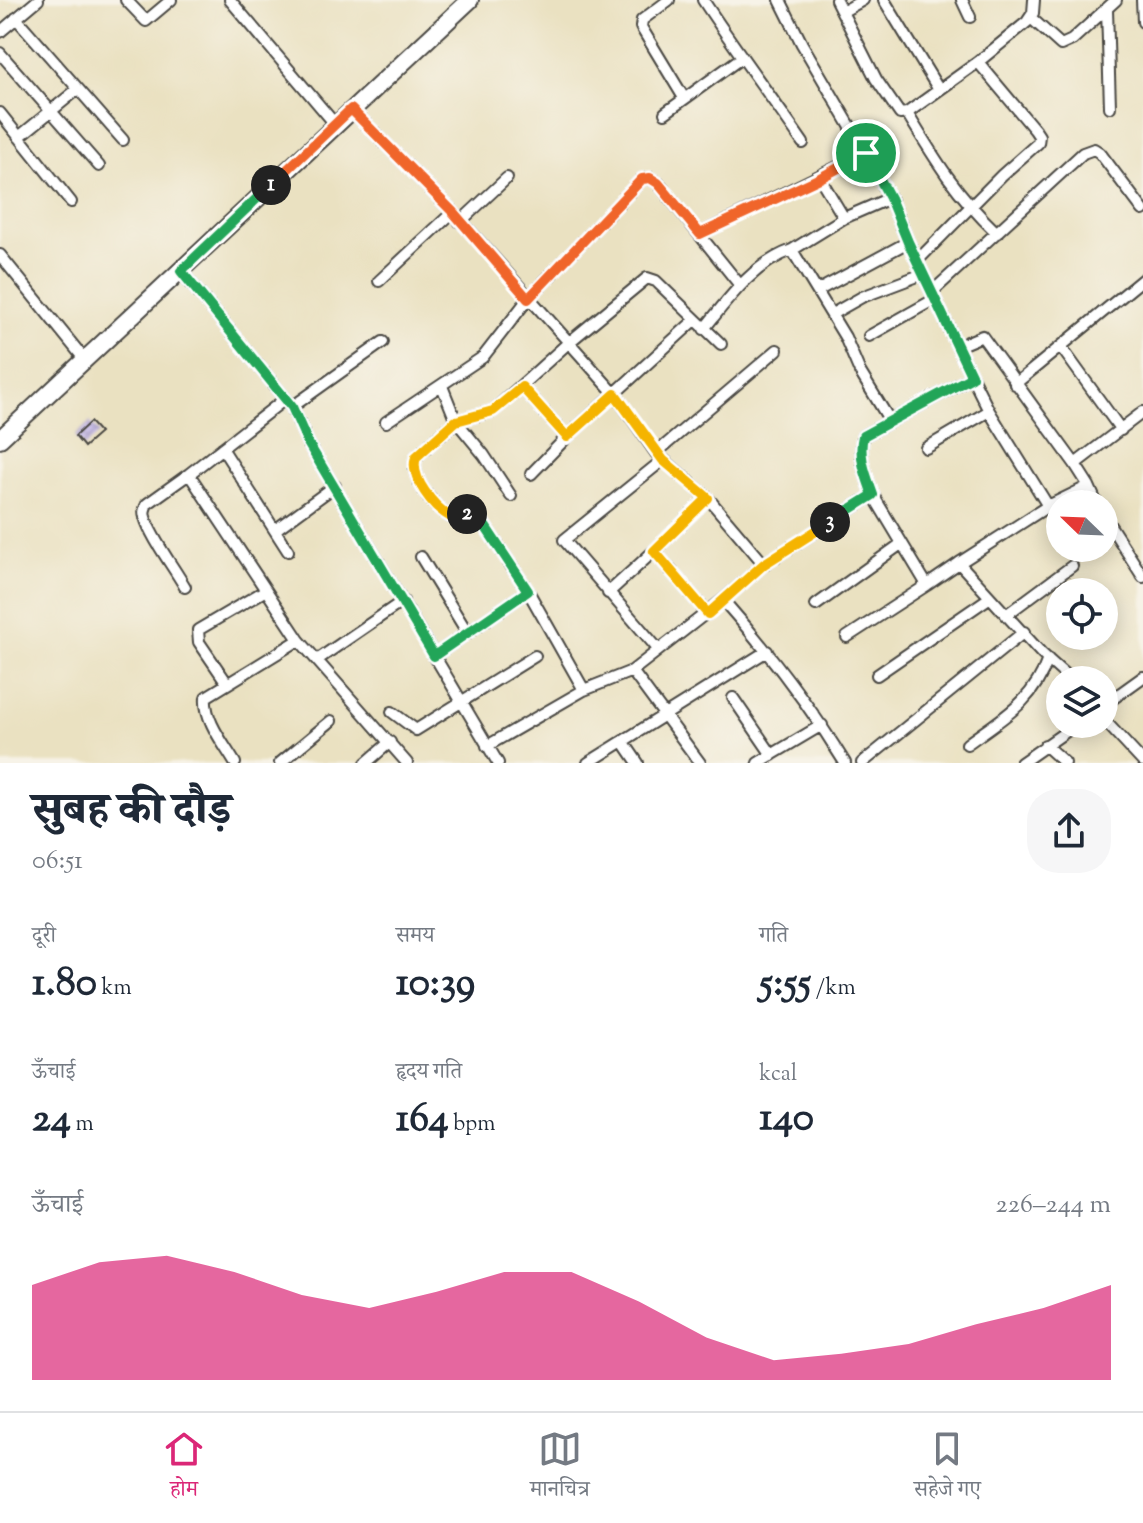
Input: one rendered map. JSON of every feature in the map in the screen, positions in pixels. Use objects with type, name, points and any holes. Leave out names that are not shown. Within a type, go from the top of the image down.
[{"type":"main road","points":[[0,439],[470,0]]},
{"type":"street","points":[[0,32],[38,0]]},
{"type":"street","points":[[126,0],[146,21],[171,0]]},
{"type":"street","points":[[230,0],[335,124]]},
{"type":"street","points":[[669,0],[642,20],[641,27],[684,98]]},
{"type":"street","points":[[703,0],[803,143]]},
{"type":"street","points":[[780,0],[890,198],[989,411],[1046,503]]},
{"type":"street","points":[[836,0],[900,114],[907,113],[978,62],[1031,18],[1034,0]]},
{"type":"street","points":[[842,12],[863,0]]},
{"type":"street","points":[[884,0],[939,90]]},
{"type":"street","points":[[962,0],[970,17]]},
{"type":"street","points":[[1031,18],[1061,45],[1072,40],[1116,0]]},
{"type":"street","points":[[1142,0],[1143,22]]},
{"type":"street","points":[[1107,9],[1110,107]]},
{"type":"street","points":[[16,18],[123,140]]},
{"type":"street","points":[[0,53],[99,166]]},
{"type":"street","points":[[665,113],[741,58]]},
{"type":"street","points":[[917,261],[1038,143],[1039,136],[978,62]]},
{"type":"street","points":[[19,137],[78,89]]},
{"type":"street","points":[[351,109],[453,212],[567,344],[615,394],[660,456],[708,498],[764,564]]},
{"type":"street","points":[[0,113],[71,202]]},
{"type":"street","points":[[907,113],[949,182],[969,207],[997,233]]},
{"type":"street","points":[[869,336],[934,296],[1083,153],[1094,149],[1100,153],[1143,210]]},
{"type":"street","points":[[700,234],[866,153]]},
{"type":"street","points":[[460,222],[507,178]]},
{"type":"street","points":[[386,422],[483,357],[528,299],[642,179],[650,178],[658,183],[739,284]]},
{"type":"street","points":[[820,178],[844,218]]},
{"type":"street","points":[[704,329],[739,284],[777,255],[792,250],[844,218],[890,198]]},
{"type":"street","points":[[379,281],[453,212]]},
{"type":"street","points":[[817,291],[908,242]]},
{"type":"street","points":[[792,250],[832,314],[860,372],[890,421]]},
{"type":"street","points":[[0,255],[85,360]]},
{"type":"street","points":[[181,271],[288,403],[308,443],[498,763]]},
{"type":"street","points":[[832,314],[862,297],[923,274]]},
{"type":"street","points":[[584,690],[528,591],[483,523],[473,515],[462,513],[451,517],[443,513],[416,476],[413,466],[416,457],[456,421],[493,411],[647,278],[656,281],[721,344]]},
{"type":"street","points":[[1015,384],[1143,279]]},
{"type":"street","points":[[531,474],[695,320]]},
{"type":"street","points":[[958,346],[982,336],[1091,490]]},
{"type":"street","points":[[185,587],[145,517],[147,504],[222,448],[383,342]]},
{"type":"street","points":[[1061,347],[1121,430]]},
{"type":"street","points":[[658,649],[564,540],[777,350]]},
{"type":"street","points":[[927,585],[873,495],[860,448],[863,436],[972,377]]},
{"type":"street","points":[[442,386],[456,421],[484,455],[511,496]]},
{"type":"street","points":[[522,387],[567,437]]},
{"type":"street","points":[[926,448],[989,411]]},
{"type":"street","points":[[1075,464],[1143,412]]},
{"type":"street","points":[[222,448],[288,551]]},
{"type":"street","points":[[189,474],[299,640],[407,763]]},
{"type":"street","points":[[275,530],[335,486]]},
{"type":"street","points":[[1081,490],[1089,486]]},
{"type":"street","points":[[487,746],[584,690],[632,671],[708,614],[764,564],[873,495]]},
{"type":"street","points":[[608,593],[708,498]]},
{"type":"street","points":[[847,637],[1046,507]]},
{"type":"street","points":[[1118,538],[1143,577]]},
{"type":"street","points":[[816,605],[901,544]]},
{"type":"street","points":[[654,551],[708,614]]},
{"type":"street","points":[[421,557],[467,632]]},
{"type":"street","points":[[959,563],[1056,666]]},
{"type":"street","points":[[1006,615],[1072,566]]},
{"type":"street","points":[[227,683],[199,642],[198,630],[266,590]]},
{"type":"street","points":[[434,656],[528,591]]},
{"type":"street","points":[[877,675],[989,598]]},
{"type":"street","points":[[723,600],[767,651],[822,725],[845,763]]},
{"type":"street","points":[[317,660],[403,601]]},
{"type":"street","points":[[862,763],[1024,632]]},
{"type":"street","points":[[235,763],[205,707],[206,697],[299,640]]},
{"type":"street","points":[[588,763],[767,651]]},
{"type":"street","points":[[392,712],[416,730],[535,656]]},
{"type":"street","points":[[967,744],[1024,702],[1042,677],[1048,659]]},
{"type":"street","points":[[632,671],[700,763]]},
{"type":"street","points":[[1118,695],[1143,677]]},
{"type":"street","points":[[733,698],[772,755]]},
{"type":"street","points":[[280,763],[331,721]]},
{"type":"street","points":[[758,763],[822,725]]},
{"type":"street","points":[[1118,735],[1143,762]]},
{"type":"street","points":[[1021,763],[1056,738]]},
{"type":"street","points":[[623,741],[638,763]]},
{"type":"street","points":[[366,763],[390,742]]},
{"type":"street","points":[[1045,745],[1065,763]]},
{"type":"building","points":[[90,422],[100,433],[84,447],[75,436]]},
{"type":"route","points":[[351,109],[453,212],[528,299],[642,179],[650,178],[658,183],[700,234],[866,153],[890,198],[972,377],[863,436],[861,460],[873,495],[764,564],[708,614],[654,551],[708,498],[656,453],[615,394],[567,437],[522,387],[493,411],[456,421],[416,457],[413,466],[416,476],[438,509],[451,517],[462,513],[473,515],[483,523],[528,591],[434,656],[308,443],[292,407],[181,271],[351,109]]}]
